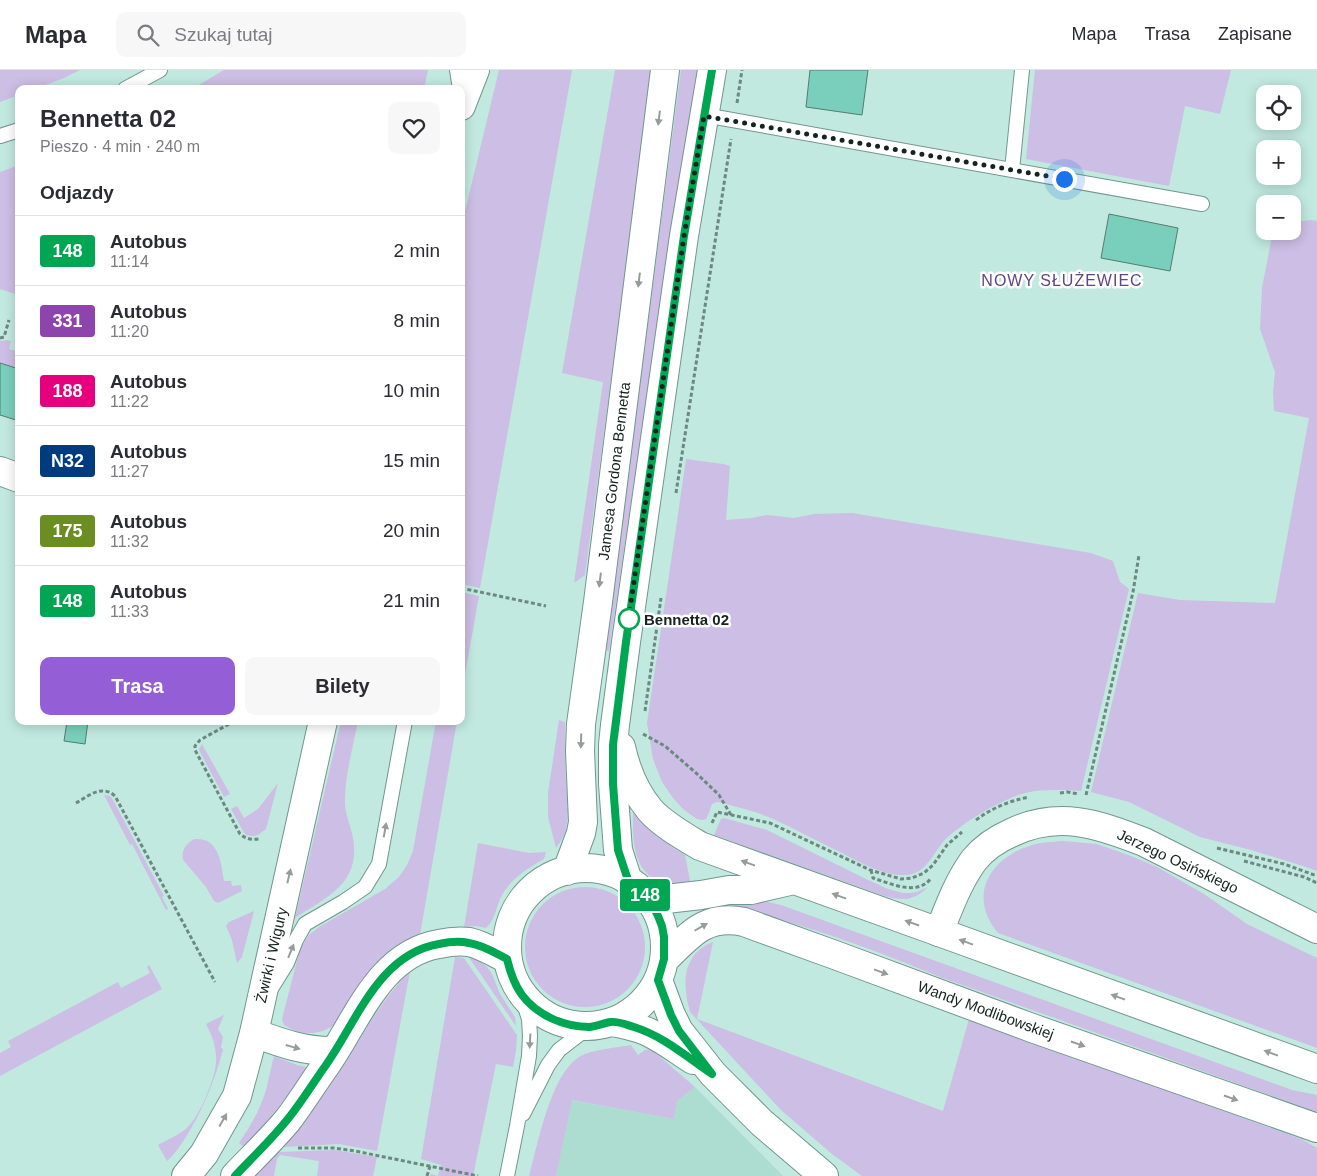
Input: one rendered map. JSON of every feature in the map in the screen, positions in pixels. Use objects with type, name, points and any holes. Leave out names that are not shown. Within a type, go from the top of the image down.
[{"type":"main road","points":[[464,85],[467,70]]},
{"type":"main road","points":[[465,90],[474,70]]},
{"type":"main road","name":"Jamesa Gordona Bennetta","points":[[567,871],[581,833],[583,822],[580,751],[581,724],[665,70]]},
{"type":"main road","points":[[601,1024],[626,1016],[642,1004],[653,990],[661,970],[664,937],[662,926],[658,916],[638,889],[618,850],[613,784],[613,745],[680,265],[712,70]]},
{"type":"main road","points":[[0,471],[15,477]]},
{"type":"main road","points":[[0,483],[15,485]]},
{"type":"main road","name":"Żwirki i Wigury","points":[[186,1176],[204,1154],[237,1096],[257,1021],[322,725]]},
{"type":"main road","points":[[615,725],[632,783],[651,810],[682,835],[700,846],[1317,1069]]},
{"type":"main road","name":"Jerzego Osińskiego","points":[[940,932],[964,876],[975,860],[987,848],[1018,829],[1056,820],[1087,823],[1122,833],[1144,842],[1317,929]]},
{"type":"main road","points":[[712,1074],[665,1041],[632,1026],[565,1024],[540,1012],[521,994],[507,959],[507,936],[510,924],[520,902],[537,884],[546,878],[582,868],[609,871],[638,889],[666,899],[729,890],[751,890],[794,880]]},
{"type":"main road","name":"Wandy Modlibowskiej","points":[[661,970],[689,935],[703,926],[710,922],[725,920],[744,922],[1032,1028],[1317,1128]]},
{"type":"main road","points":[[235,1176],[287,1120],[386,973],[402,958],[432,945],[445,942],[468,942],[507,959]]},
{"type":"main road","points":[[661,970],[671,1015],[679,1031],[712,1074],[762,1123],[824,1176]]},
{"type":"main road","points":[[257,1021],[282,1044],[321,1052],[335,1051]]},
{"type":"lane","points":[[132,85],[160,70]]},
{"type":"lane","points":[[457,70],[459,85]]},
{"type":"lane","points":[[1012,170],[1022,70]]},
{"type":"lane","points":[[704,116],[1202,204]]},
{"type":"lane","points":[[0,136],[15,131]]},
{"type":"lane","points":[[257,1021],[305,924],[343,902],[365,886],[380,864],[404,725]]},
{"type":"lane","points":[[507,1176],[529,1056],[529,1019],[521,994]]},
{"type":"lane","points":[[517,1126],[548,1065],[559,1050],[601,1024]]},
{"type":"path","points":[[676,494],[742,70]]},
{"type":"path","points":[[0,338],[4,337],[9,320]]},
{"type":"path","points":[[1086,795],[1134,592],[1139,555]]},
{"type":"path","points":[[465,589],[546,606]]},
{"type":"path","points":[[645,714],[662,590]]},
{"type":"path","points":[[226,725],[200,740],[195,746],[195,750],[240,834],[245,838],[259,840]]},
{"type":"path","points":[[643,741],[642,733],[664,746],[719,795],[731,815]]},
{"type":"path","points":[[76,803],[99,791],[107,791],[115,796],[215,982]]},
{"type":"path","points":[[296,1148],[341,1149],[478,1176]]},
{"type":"path","points":[[427,1176],[430,1166]]},
{"type":"shaded area","points":[[0,70],[80,70],[46,85],[15,85],[15,96],[0,102]]},
{"type":"shaded area","points":[[224,70],[428,70],[425,85],[199,85]]},
{"type":"shaded area","points":[[499,70],[572,70],[480,588],[465,585],[465,211]]},
{"type":"shaded area","points":[[615,70],[651,70],[585,575],[574,583],[603,382],[562,373]]},
{"type":"shaded area","points":[[681,70],[697,70],[609,651],[605,650]]},
{"type":"shaded area","points":[[1035,70],[1231,70],[1220,114],[1185,106],[1169,186],[1026,159]]},
{"type":"shaded area","points":[[15,166],[15,294],[0,289],[0,172]]},
{"type":"shaded area","points":[[1301,221],[1317,221],[1317,871],[1251,850],[1200,837],[1129,802],[1091,792],[1138,593],[1180,600],[1275,603],[1309,418],[1274,411],[1275,372],[1260,329],[1262,288],[1271,240],[1301,240]]},
{"type":"shaded area","points":[[0,341],[11,341],[9,349],[15,351],[15,368],[0,364]]},
{"type":"shaded area","points":[[686,459],[730,466],[726,520],[767,515],[794,518],[814,514],[852,513],[1091,553],[1113,561],[1120,582],[1129,589],[1081,791],[1039,791],[1025,793],[1006,800],[956,830],[944,841],[926,865],[914,874],[906,875],[888,873],[870,867],[781,823],[749,810],[717,802],[712,804],[706,819],[702,820],[697,819],[684,810],[662,782],[653,759],[647,723]]},
{"type":"shaded area","points":[[465,593],[479,596],[465,675]]},
{"type":"shaded area","points":[[559,720],[565,722],[568,813],[565,833],[556,848],[548,817],[548,793]]},
{"type":"shaded area","points":[[340,725],[357,725],[349,763],[345,795],[345,805],[353,838],[354,854],[352,867],[339,887],[329,896],[295,918]]},
{"type":"shaded area","points":[[435,725],[456,725],[420,935],[397,948],[339,1023],[323,1031],[313,1033],[303,1033],[284,1025],[282,1019],[300,949],[309,935],[319,927],[385,889],[399,877],[413,851]]},
{"type":"shaded area","points":[[202,744],[230,794],[224,797],[200,752],[199,749]]},
{"type":"shaded area","points":[[278,783],[266,829],[258,835],[246,835],[231,809],[237,806],[244,818],[258,809]]},
{"type":"shaded area","points":[[104,795],[110,796],[113,800],[164,896],[162,897],[168,909],[166,910]]},
{"type":"shaded area","points":[[633,810],[672,847],[685,855],[691,886],[667,886],[657,881],[642,868],[635,850]]},
{"type":"shaded area","points":[[724,818],[767,830],[888,889],[910,893],[928,887],[918,895],[908,899],[884,896],[714,835],[721,819]]},
{"type":"shaded area","points":[[194,839],[202,839],[214,846],[222,866],[224,881],[231,881],[232,886],[241,885],[242,891],[218,903],[214,901],[206,887],[183,860],[185,848]]},
{"type":"shaded area","points":[[1063,841],[1097,844],[1157,867],[1204,894],[1247,924],[1317,958],[1317,1048],[998,933],[989,919],[984,906],[984,893],[987,881],[993,870],[1015,852],[1029,846]]},
{"type":"shaded area","points":[[478,843],[529,853],[546,852],[544,859],[525,871],[508,886],[500,899],[493,918],[486,928],[476,926],[464,927]]},
{"type":"shaded area","points":[[585,887],[597,888],[608,892],[618,897],[627,905],[635,914],[640,924],[644,935],[644,959],[640,970],[635,980],[627,989],[618,997],[608,1002],[597,1006],[585,1007],[573,1006],[562,1002],[552,997],[543,989],[535,980],[530,970],[526,959],[525,947],[526,935],[530,924],[535,914],[543,905],[552,897],[562,892],[573,888]]},
{"type":"shaded area","points":[[736,899],[755,899],[781,905],[1292,1090],[1317,1095],[1317,1112],[940,977],[838,938],[735,907]]},
{"type":"shaded area","points":[[254,911],[242,957],[237,963],[232,940],[226,926],[229,922]]},
{"type":"shaded area","points":[[713,942],[697,1019],[943,1111],[969,1019],[1301,1139],[1317,1148],[1317,1176],[862,1176],[832,1154],[781,1110],[690,1012],[686,991],[687,971],[695,954]]},
{"type":"shaded area","points":[[468,956],[481,962],[492,974],[500,994],[515,1017],[516,1026]]},
{"type":"shaded area","points":[[455,957],[464,958],[517,1035],[516,1051],[513,1067],[496,1064],[473,1176],[438,1176],[441,1165],[421,1159]]},
{"type":"shaded area","points":[[149,965],[162,989],[0,1076],[0,1053],[11,1047],[8,1041],[118,982],[121,988],[150,973],[147,967]]},
{"type":"shaded area","points":[[410,971],[377,1151],[339,1144],[283,1147],[333,1079],[385,1001]]},
{"type":"shaded area","points":[[224,1015],[218,1029],[223,1037],[221,1047],[223,1050],[216,1074],[202,1108],[184,1140],[167,1161],[158,1145],[186,1129],[201,1107],[215,1070],[216,1062],[214,1044],[206,1024]]},
{"type":"shaded area","points":[[631,1045],[638,1055],[645,1050],[651,1049],[695,1087],[677,1101],[674,1119],[572,1100],[556,1176],[529,1176],[546,1112],[560,1079],[569,1066],[584,1054]]},
{"type":"shaded area","points":[[274,1056],[310,1068],[245,1148],[239,1143],[261,1104]]},
{"type":"shaded area","points":[[695,1087],[783,1176],[556,1176],[571,1100],[674,1119],[677,1101]]},
{"type":"shaded area","points":[[335,1150],[377,1157],[373,1176],[317,1176],[319,1161],[280,1155],[277,1159],[274,1176],[255,1176],[279,1152]]},
{"type":"building","points":[[810,70],[868,70],[862,115],[806,107]]},
{"type":"building","points":[[1109,214],[1178,228],[1170,271],[1101,258]]},
{"type":"building","points":[[0,363],[15,368],[15,420],[0,415]]},
{"type":"building","points":[[66,725],[87,725],[85,744],[64,741]]},
{"type":"bus line","name":"148","points":[[235,1176],[287,1120],[332,1056],[357,1014],[386,973],[402,958],[415,951],[445,942],[468,942],[507,959],[510,972],[521,994],[530,1004],[552,1019],[565,1024],[589,1027],[613,1022],[632,1026],[665,1041],[712,1074],[679,1031],[658,980],[664,959],[662,926],[648,897],[628,880],[618,850],[613,784],[613,745],[626,642],[684,236],[712,70]]},
{"type":"place","name":"Bennetta 02","points":[[629,619]]},
{"type":"district","name":"NOWY SŁUŻEWIEC","points":[[1062,280]]},
{"type":"route","points":[[629,619],[628,623],[684,236],[704,116],[1064,179]]}]
